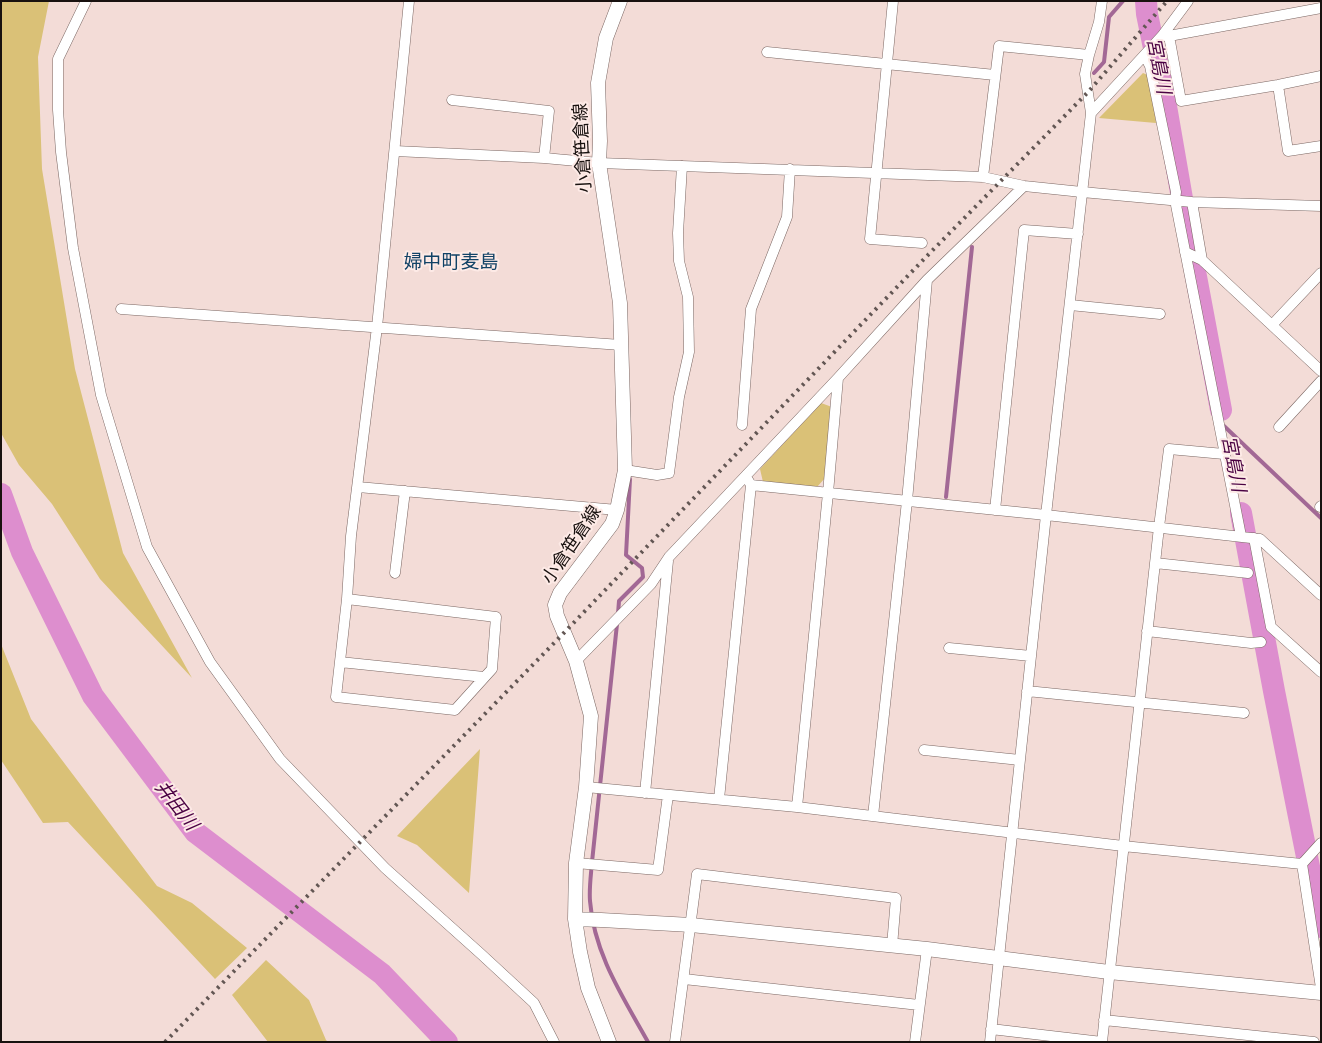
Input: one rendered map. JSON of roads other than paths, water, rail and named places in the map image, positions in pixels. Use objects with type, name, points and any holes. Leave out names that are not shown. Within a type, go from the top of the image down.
[{"type":"main road","name":"小倉笹倉線","points":[[610,1042],[588,988],[575,920],[576,864],[586,787],[592,716],[576,661],[557,616],[556,605],[560,593],[612,524],[617,510],[625,470],[620,303],[599,163],[598,83],[606,38],[620,1]]},
{"type":"main road","points":[[575,920],[691,925],[892,946],[1109,972],[1321,993]]},
{"type":"street","points":[[86,1],[58,59],[58,110],[61,152],[74,248],[101,395],[147,547],[210,662],[280,759],[386,868],[534,1003],[554,1042]]},
{"type":"street","points":[[347,599],[496,617],[492,670],[455,710],[336,697],[347,599],[351,536],[395,151],[409,1]]},
{"type":"street","points":[[893,1],[870,240],[922,244]]},
{"type":"street","points":[[990,1042],[1091,113],[1085,74],[1099,22],[1102,1]]},
{"type":"street","points":[[1091,113],[1166,34],[1188,1]]},
{"type":"street","points":[[1166,34],[1321,8]]},
{"type":"street","points":[[1166,34],[1181,101],[1321,76]]},
{"type":"street","points":[[983,177],[999,46],[1089,55]]},
{"type":"street","points":[[767,52],[995,75]]},
{"type":"street","points":[[1147,53],[1176,192],[1174,200],[1241,536]]},
{"type":"street","points":[[1278,85],[1288,150],[1321,146]]},
{"type":"street","points":[[452,100],[548,111],[544,158]]},
{"type":"street","points":[[395,151],[544,158],[599,163],[983,177],[1024,186],[1192,202],[1321,206]]},
{"type":"street","points":[[625,470],[657,475],[669,473],[679,397],[689,352],[688,296],[678,261],[682,166]]},
{"type":"street","points":[[742,425],[751,309],[787,218],[790,169]]},
{"type":"street","points":[[576,661],[651,584],[668,557],[748,481],[927,280],[1024,186]]},
{"type":"street","points":[[1192,202],[1202,260]]},
{"type":"street","points":[[994,510],[1024,230],[1078,234]]},
{"type":"street","points":[[1185,252],[1202,260],[1321,371]]},
{"type":"street","points":[[1272,325],[1321,273]]},
{"type":"street","points":[[873,816],[907,501],[927,280]]},
{"type":"street","points":[[1070,305],[1160,314]]},
{"type":"street","points":[[121,309],[621,344]]},
{"type":"street","points":[[797,807],[838,378]]},
{"type":"street","points":[[1279,426],[1321,380]]},
{"type":"street","points":[[991,1028],[1102,1042],[1169,449],[1224,454]]},
{"type":"street","points":[[748,481],[828,494],[1260,538],[1321,595]]},
{"type":"street","points":[[719,799],[748,481]]},
{"type":"street","points":[[358,487],[617,510]]},
{"type":"street","points":[[395,573],[404,491]]},
{"type":"street","points":[[1254,538],[1271,627],[1321,672]]},
{"type":"street","points":[[645,793],[668,557]]},
{"type":"street","points":[[1155,563],[1248,573]]},
{"type":"street","points":[[1147,631],[1250,643],[1260,642]]},
{"type":"street","points":[[949,648],[1031,656]]},
{"type":"street","points":[[340,662],[484,677]]},
{"type":"street","points":[[1027,691],[1244,713]]},
{"type":"street","points":[[924,750],[1020,760]]},
{"type":"street","points":[[586,787],[797,807],[1012,834],[1302,864]]},
{"type":"street","points":[[576,864],[658,870],[668,795]]},
{"type":"street","points":[[1302,864],[1321,843]]},
{"type":"street","points":[[1302,864],[1321,988]]},
{"type":"street","points":[[675,1042],[697,874],[896,898],[892,946]]},
{"type":"street","points":[[915,1042],[927,950]]},
{"type":"street","points":[[684,979],[919,1005]]},
{"type":"street","points":[[1104,1020],[1314,1042]]},
{"type":"waterway","points":[[1094,73],[1104,62],[1109,17],[1123,1]]},
{"type":"waterway","name":"宮島川","points":[[1146,1],[1221,410]]},
{"type":"waterway","points":[[946,497],[972,247]]},
{"type":"waterway","points":[[1224,426],[1321,518]]},
{"type":"waterway","points":[[618,614],[619,601],[643,577],[642,568],[626,555],[630,479]]},
{"type":"waterway","name":"井田川","points":[[1,494],[22,552],[93,696],[195,832],[382,974],[447,1042]]},
{"type":"waterway","name":"宮島川","points":[[1241,513],[1321,927]]},
{"type":"waterway","points":[[617,624],[592,862],[590,901],[597,939],[611,975],[648,1042]]},
{"type":"railway","points":[[165,1042],[1089,91],[1167,1]]},
{"type":"district","name":"婦中町麦島","points":[[451,263]]}]
